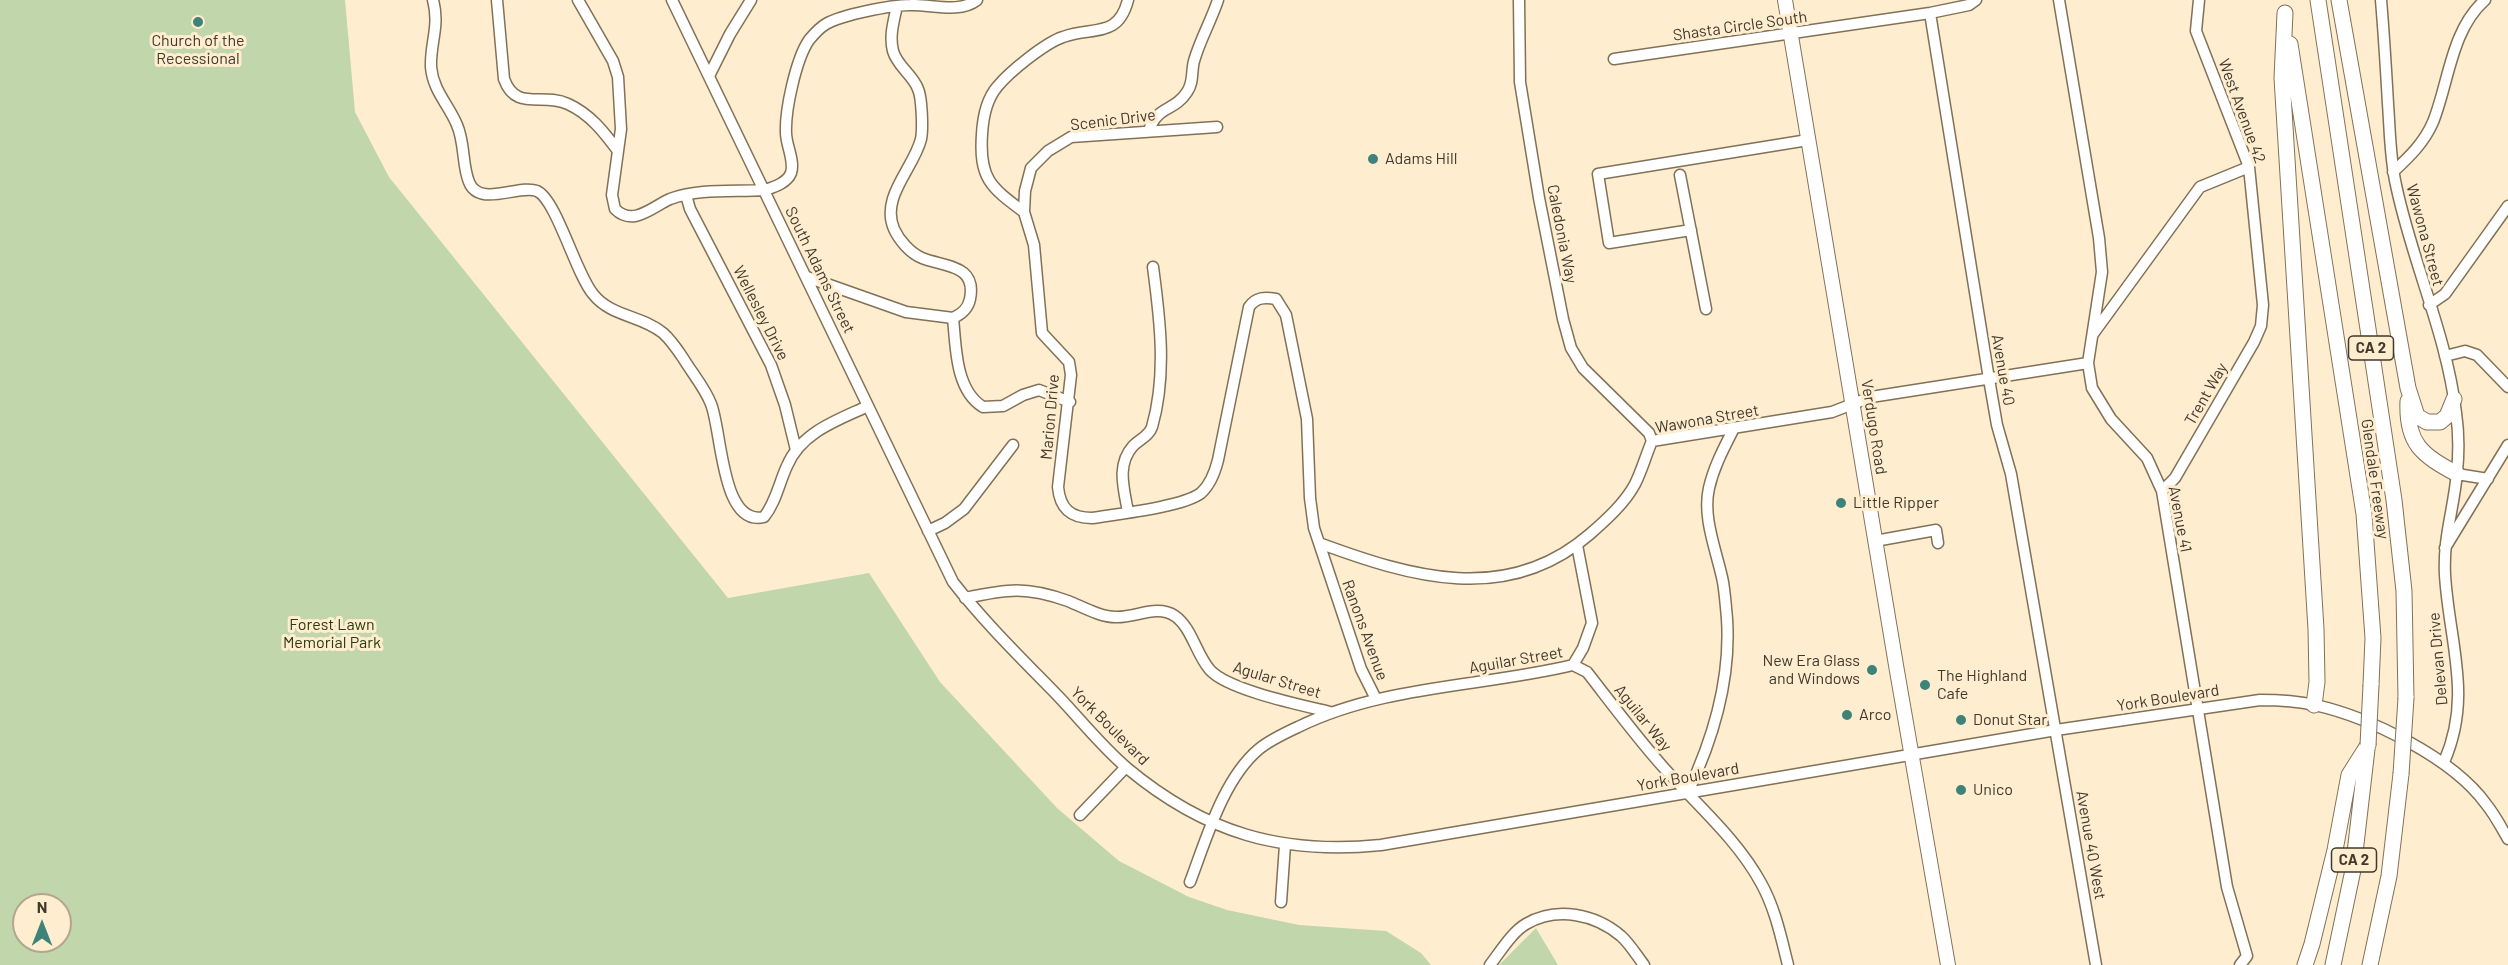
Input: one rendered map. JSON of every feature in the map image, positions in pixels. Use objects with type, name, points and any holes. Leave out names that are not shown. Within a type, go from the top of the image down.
[{"type":"highway","name":"Glendale Freeway","points":[[2318,0],[2394,500],[2404,591],[2406,698],[2401,774],[2389,876],[2370,965]]},
{"type":"highway","points":[[2339,0],[2408,388],[2417,416],[2427,422],[2440,422],[2447,416],[2454,399]]},
{"type":"highway","name":"Glendale Freeway","points":[[2284,7],[2364,514],[2373,638],[2366,750],[2353,870],[2333,965]]},
{"type":"highway","points":[[2284,7],[2282,78],[2288,141],[2316,629],[2317,682],[2314,705]]},
{"type":"highway","points":[[2408,388],[2408,419],[2411,435],[2432,460],[2457,474]]},
{"type":"highway","points":[[2305,965],[2313,944],[2335,850],[2349,775],[2366,750]]},
{"type":"main road","name":"Verdugo Road","points":[[1785,0],[1948,965]]},
{"type":"street","points":[[433,0],[437,23],[431,67],[441,100],[457,122],[462,136],[469,182],[475,191],[494,194],[529,190],[538,192],[561,227],[584,281],[592,294],[604,307],[650,325],[673,344],[711,404],[727,481],[740,510],[753,518],[764,517],[772,508],[788,463],[805,440],[821,429],[868,406]]},
{"type":"street","points":[[497,0],[504,79],[508,90],[523,99],[558,99],[581,111],[606,135],[618,152]]},
{"type":"street","points":[[578,0],[613,61],[618,77],[621,129],[612,195],[615,209],[628,218],[686,195],[765,190],[787,179],[792,171],[786,135],[786,119],[801,59],[808,42],[826,24],[897,6],[958,7],[977,0]]},
{"type":"street","name":"South Adams Street","points":[[672,0],[807,277],[938,554]]},
{"type":"street","points":[[709,76],[751,0]]},
{"type":"street","points":[[1024,212],[994,189],[986,179],[980,153],[984,110],[996,87],[1043,47],[1063,37],[1110,27],[1124,16],[1128,0]]},
{"type":"street","points":[[1149,130],[1153,120],[1161,111],[1178,103],[1188,91],[1192,81],[1193,64],[1218,0]]},
{"type":"street","name":"Caledonia Way","points":[[1519,0],[1520,82],[1539,198],[1571,348],[1583,368],[1649,433],[1652,441]]},
{"type":"street","name":"Shasta Circle South","points":[[1614,59],[1930,13],[1969,5],[1976,0]]},
{"type":"street","name":"Avenue 41","points":[[2059,0],[2103,272],[2088,363],[2092,388],[2111,419],[2147,458],[2162,490],[2227,887],[2244,960]]},
{"type":"street","name":"West Avenue 42","points":[[2199,0],[2196,30],[2249,167],[2264,305]]},
{"type":"street","name":"Wawona Street","points":[[2381,0],[2393,172],[2407,229],[2445,356],[2454,399],[2459,445],[2457,474]]},
{"type":"street","points":[[2393,172],[2417,150],[2432,123],[2466,23],[2484,0]]},
{"type":"street","points":[[807,277],[906,312],[953,318],[960,315],[968,306],[972,288],[967,276],[960,269],[920,257],[902,243],[893,227],[891,210],[897,189],[921,139],[921,100],[918,88],[899,63],[891,43],[897,6]]},
{"type":"street","name":"Avenue 40","points":[[1930,13],[1997,425],[2011,474],[2056,730]]},
{"type":"street","name":"Scenic Drive","points":[[1024,212],[1025,191],[1031,168],[1048,151],[1071,137],[1217,127]]},
{"type":"street","points":[[1691,230],[1609,243],[1598,174],[1808,140]]},
{"type":"street","points":[[2091,337],[2200,187],[2249,167]]},
{"type":"street","points":[[1680,175],[1706,309]]},
{"type":"street","name":"Wellesley Drive","points":[[686,195],[690,208],[771,365],[785,405],[796,450]]},
{"type":"street","points":[[2429,305],[2445,294],[2508,206]]},
{"type":"street","name":"Marion Drive","points":[[1024,212],[1034,245],[1042,333],[1069,362],[1071,375],[1070,402],[1058,487],[1059,500],[1068,512],[1080,518],[1128,512],[1178,502],[1201,493],[1214,477],[1249,307],[1260,298],[1276,299]]},
{"type":"street","points":[[1128,512],[1122,474],[1125,458],[1134,445],[1151,430],[1159,393],[1161,329],[1153,267]]},
{"type":"street","name":"Ranons Avenue","points":[[1190,882],[1213,823],[1237,775],[1258,750],[1284,734],[1330,712],[1376,699],[1360,669],[1314,528],[1310,498],[1307,419],[1286,315],[1276,299]]},
{"type":"street","name":"Trent Way","points":[[2162,490],[2175,478],[2254,342],[2261,326],[2264,305]]},
{"type":"street","points":[[953,318],[963,380],[969,395],[975,402],[983,407],[1003,406],[1023,395],[1039,390],[1070,402]]},
{"type":"street","points":[[2445,356],[2465,351],[2477,355],[2508,387]]},
{"type":"street","name":"Wawona Street","points":[[1319,543],[1361,559],[1446,578],[1474,580],[1515,575],[1557,557],[1577,545],[1624,501],[1635,484],[1652,441],[1832,412],[1871,397],[2088,363]]},
{"type":"street","points":[[1688,792],[1699,768],[1722,696],[1727,622],[1724,585],[1707,512],[1708,490],[1715,466],[1734,428]]},
{"type":"street","points":[[928,531],[945,523],[964,509],[1013,445]]},
{"type":"street","points":[[2444,551],[2508,446]]},
{"type":"street","points":[[2457,474],[2488,479]]},
{"type":"street","name":"Delevan Drive","points":[[2444,762],[2454,739],[2458,718],[2458,677],[2447,600],[2444,551],[2457,474]]},
{"type":"street","points":[[1875,541],[1936,530],[1938,543]]},
{"type":"street","name":"Aguilar Street","points":[[1376,699],[1573,665],[1583,648],[1592,623],[1577,545]]},
{"type":"street","name":"York Boulevard","points":[[938,554],[953,582],[965,598],[1126,767],[1173,801],[1213,823],[1285,845],[1329,848],[1381,845],[2056,730],[2260,700],[2289,700],[2348,714],[2444,762],[2486,803],[2508,839]]},
{"type":"street","name":"Agular Street","points":[[965,598],[1007,590],[1033,590],[1110,616],[1163,611],[1174,616],[1183,625],[1210,670],[1222,679],[1238,687],[1330,712]]},
{"type":"street","name":"Aguilar Way","points":[[1573,665],[1587,672],[1664,768],[1705,808],[1761,883],[1778,924],[1788,965]]},
{"type":"street","name":"Avenue 40 West","points":[[2056,730],[2096,965]]},
{"type":"street","points":[[1080,814],[1126,767]]},
{"type":"street","points":[[1281,902],[1285,845]]},
{"type":"street","points":[[1490,965],[1510,939],[1526,924],[1553,915],[1568,914],[1587,917],[1605,924],[1623,938],[1644,965]]},
{"type":"green space","name":"Forest Lawn Memorial Park","points":[[0,0],[345,0],[355,112],[389,177],[728,598],[869,573],[940,682],[1057,808],[1119,861],[1189,897],[1227,910],[1299,925],[1386,931],[1421,953],[1431,965],[0,965]]},
{"type":"green space","points":[[1536,928],[1558,965],[1499,965]]},
{"type":"place","name":"Church of the Recessional","points":[[198,22]]},
{"type":"place","name":"Adams Hill","points":[[1373,159]]},
{"type":"place","name":"Little Ripper","points":[[1841,503]]},
{"type":"place","name":"New Era Glass and Windows","points":[[1872,670]]},
{"type":"place","name":"The Highland Cafe","points":[[1925,685]]},
{"type":"place","name":"Arco","points":[[1847,715]]},
{"type":"place","name":"Donut Star","points":[[1961,720]]},
{"type":"place","name":"Unico","points":[[1961,790]]}]
